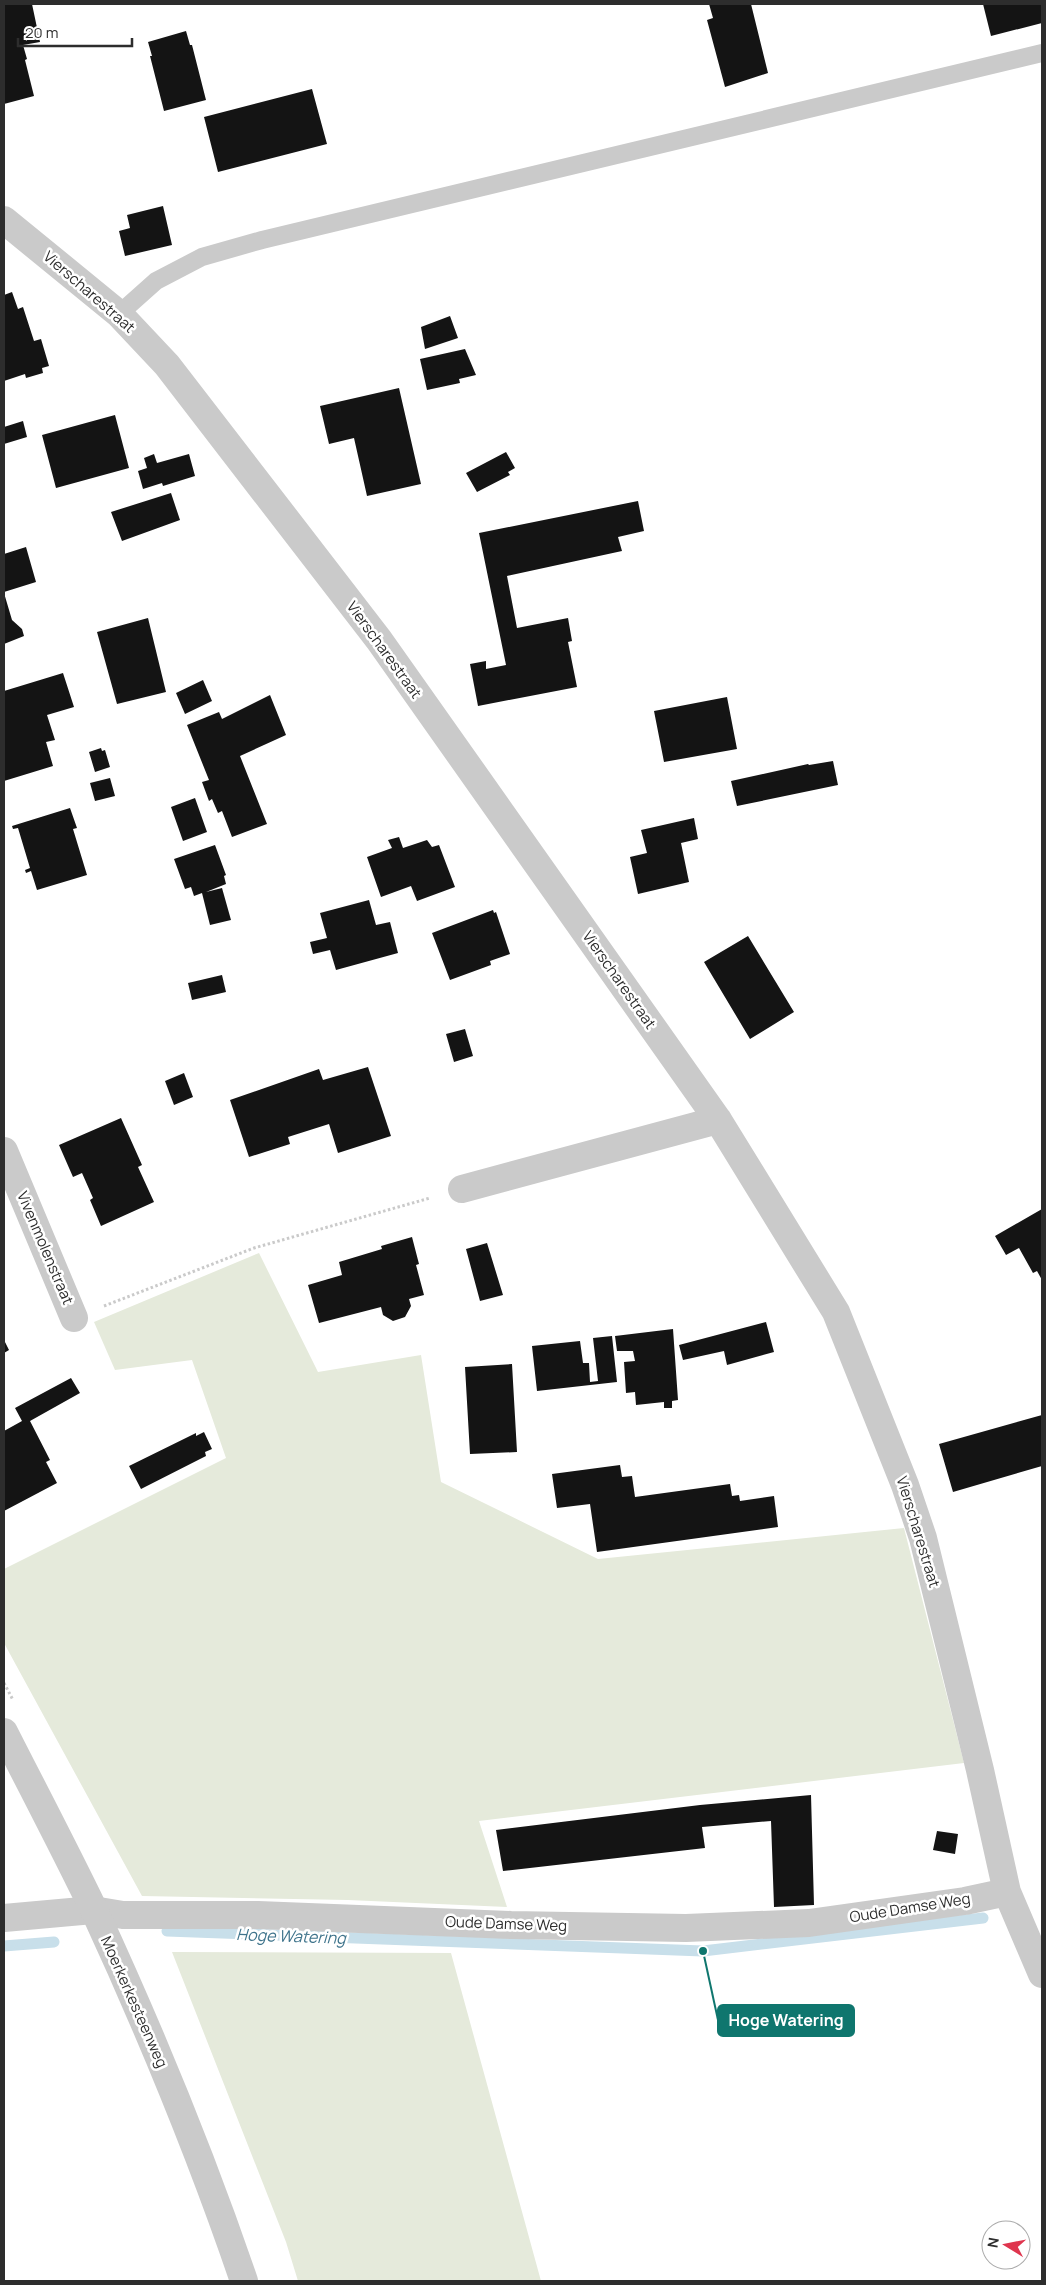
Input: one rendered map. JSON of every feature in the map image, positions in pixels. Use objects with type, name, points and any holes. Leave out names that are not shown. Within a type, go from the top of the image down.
[{"type":"street","name":"Vierscharestraat","points":[[4,220],[119,314],[167,365],[378,640],[718,1120],[836,1312],[905,1485],[922,1538],[980,1770],[1007,1892],[1042,1974]]},
{"type":"street","points":[[462,1189],[718,1120]]},
{"type":"street","name":"Vivenmolenstraat","points":[[4,1150],[74,1318]]},
{"type":"street","name":"Moerkerkesteenweg","points":[[4,1732],[94,1910],[174,2093],[214,2194],[244,2281]]},
{"type":"street","name":"Oude Damse Weg","points":[[4,1918],[94,1910],[123,1915],[258,1915],[511,1925],[686,1928],[809,1923],[965,1901],[1007,1892]]},
{"type":"lane","points":[[119,314],[156,281],[202,257],[262,240],[1042,53]]},
{"type":"path","points":[[74,1318],[254,1248],[462,1189]]},
{"type":"shaded area","points":[[259,1253],[318,1372],[421,1355],[441,1482],[598,1559],[904,1528],[964,1763],[479,1821],[507,1907],[348,1900],[142,1896],[4,1643],[4,1569],[226,1458],[192,1360],[115,1370],[94,1322]]},
{"type":"shaded area","points":[[172,1952],[451,1953],[541,2281],[298,2281],[286,2242]]},
{"type":"building","points":[[4,4],[32,4],[40,42],[23,45],[34,96],[4,104]]},
{"type":"building","points":[[709,4],[751,4],[768,73],[725,87],[707,20],[713,18]]},
{"type":"building","points":[[983,4],[1042,4],[1042,23],[991,36]]},
{"type":"building","points":[[186,31],[190,45],[192,45],[206,100],[164,111],[148,42]]},
{"type":"building","points":[[312,89],[327,144],[218,172],[204,117]]},
{"type":"building","points":[[163,206],[172,245],[125,256],[119,231],[130,228],[127,215]]},
{"type":"building","points":[[12,292],[18,309],[23,307],[34,341],[41,339],[49,366],[42,368],[43,373],[26,378],[25,374],[4,381],[4,295]]},
{"type":"building","points":[[450,316],[458,338],[425,349],[421,327]]},
{"type":"building","points":[[465,349],[476,375],[459,379],[460,383],[427,390],[420,359]]},
{"type":"building","points":[[399,388],[421,484],[367,496],[354,438],[329,444],[320,406]]},
{"type":"building","points":[[115,415],[129,468],[56,488],[42,435]]},
{"type":"building","points":[[23,421],[27,437],[4,444],[4,427]]},
{"type":"building","points":[[506,452],[515,468],[508,472],[510,475],[477,492],[466,473]]},
{"type":"building","points":[[154,454],[157,463],[189,454],[195,476],[163,486],[162,483],[143,489],[138,471],[147,468],[144,458]]},
{"type":"building","points":[[171,493],[180,520],[122,541],[111,512]]},
{"type":"building","points":[[638,501],[644,531],[618,537],[622,551],[507,576],[517,628],[568,618],[572,641],[568,642],[577,687],[478,706],[470,664],[486,661],[486,669],[506,665],[479,533]]},
{"type":"building","points":[[26,547],[36,582],[4,592],[4,554]]},
{"type":"building","points":[[4,593],[12,620],[22,629],[24,636],[4,644]]},
{"type":"building","points":[[148,618],[166,692],[117,704],[97,632]]},
{"type":"building","points":[[63,673],[74,707],[47,715],[55,740],[46,742],[53,766],[4,781],[4,691]]},
{"type":"building","points":[[203,680],[212,701],[185,714],[176,693]]},
{"type":"building","points":[[270,695],[286,735],[240,756],[267,824],[232,837],[222,811],[218,813],[212,799],[209,801],[202,782],[209,780],[187,725],[219,712],[222,719]]},
{"type":"building","points":[[727,697],[737,749],[664,762],[654,711]]},
{"type":"building","points":[[101,748],[102,751],[105,750],[110,767],[95,772],[89,752]]},
{"type":"building","points":[[833,761],[838,785],[737,806],[731,781],[808,764]]},
{"type":"building","points":[[110,778],[115,796],[95,801],[90,783]]},
{"type":"building","points":[[195,798],[207,832],[183,841],[171,807]]},
{"type":"building","points":[[70,808],[77,828],[73,829],[87,875],[37,890],[31,871],[26,873],[25,870],[30,868],[18,828],[13,829],[12,826]]},
{"type":"building","points":[[694,818],[698,839],[681,843],[689,882],[638,894],[630,857],[647,853],[641,830]]},
{"type":"building","points":[[399,837],[403,848],[427,840],[432,847],[439,845],[455,887],[417,901],[411,886],[381,897],[367,857],[392,848],[388,840]]},
{"type":"building","points":[[215,845],[226,875],[224,876],[226,884],[206,892],[222,888],[231,920],[210,925],[202,893],[194,896],[191,887],[185,889],[174,859]]},
{"type":"building","points":[[369,900],[376,925],[390,922],[398,953],[336,970],[330,950],[313,954],[310,942],[327,938],[320,913]]},
{"type":"building","points":[[493,910],[494,913],[496,912],[510,954],[490,961],[491,965],[450,980],[432,933]]},
{"type":"building","points":[[748,936],[794,1012],[750,1039],[704,962]]},
{"type":"building","points":[[222,975],[226,992],[192,1000],[188,983]]},
{"type":"building","points":[[465,1029],[473,1056],[454,1062],[446,1034]]},
{"type":"building","points":[[368,1067],[391,1136],[338,1153],[329,1124],[288,1137],[290,1144],[249,1157],[230,1100],[319,1069],[323,1080]]},
{"type":"building","points":[[184,1073],[193,1097],[174,1105],[165,1081]]},
{"type":"building","points":[[121,1118],[142,1165],[138,1167],[154,1202],[101,1226],[90,1200],[93,1198],[82,1173],[73,1177],[59,1145]]},
{"type":"building","points":[[1042,1209],[1042,1280],[1037,1271],[1033,1273],[1019,1248],[1006,1255],[995,1236]]},
{"type":"building","points":[[412,1237],[419,1264],[416,1265],[424,1295],[409,1299],[411,1306],[405,1317],[393,1321],[383,1315],[381,1307],[319,1323],[308,1285],[342,1275],[339,1262],[382,1249],[381,1246]]},
{"type":"building","points":[[487,1243],[503,1295],[480,1301],[466,1249]]},
{"type":"building","points":[[766,1322],[774,1352],[727,1365],[724,1351],[683,1360],[679,1345]]},
{"type":"building","points":[[673,1329],[678,1400],[672,1401],[672,1408],[664,1408],[664,1402],[636,1405],[635,1392],[626,1393],[624,1362],[635,1361],[633,1351],[617,1351],[615,1336]]},
{"type":"building","points":[[612,1336],[617,1382],[537,1391],[532,1346],[580,1341],[583,1363],[589,1363],[590,1382],[598,1381],[593,1338]]},
{"type":"building","points":[[4,1340],[9,1350],[4,1353]]},
{"type":"building","points":[[512,1364],[517,1452],[470,1454],[465,1367]]},
{"type":"building","points":[[71,1378],[80,1393],[30,1421],[50,1460],[46,1462],[57,1483],[4,1511],[4,1431],[22,1421],[15,1408]]},
{"type":"building","points":[[1042,1415],[1042,1466],[953,1492],[939,1444]]},
{"type":"building","points":[[204,1432],[212,1449],[205,1452],[206,1456],[141,1489],[129,1466],[196,1433],[196,1436]]},
{"type":"building","points":[[620,1465],[622,1477],[632,1476],[635,1497],[730,1484],[732,1496],[739,1495],[740,1501],[774,1496],[778,1527],[597,1552],[590,1504],[557,1508],[552,1474]]},
{"type":"building","points":[[811,1795],[814,1905],[774,1907],[771,1821],[702,1827],[705,1848],[503,1871],[496,1830],[700,1805]]},
{"type":"building","points":[[937,1831],[958,1834],[955,1854],[933,1850]]},
{"type":"waterway","name":"Hoge Watering","points":[[167,1931],[703,1951],[983,1918]]},
{"type":"waterway","name":"Hoge Watering","points":[[4,1946],[54,1942]]},
{"type":"place","name":"Hoge Watering","points":[[703,1951]]}]
